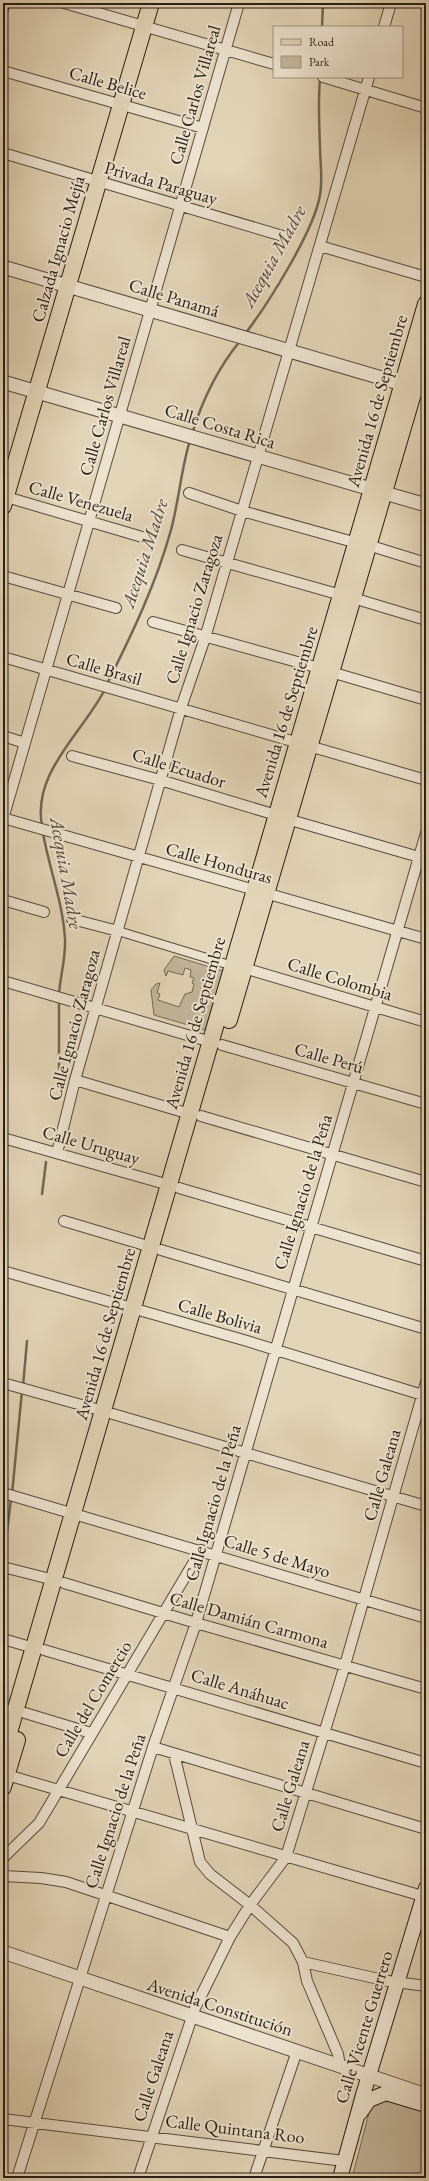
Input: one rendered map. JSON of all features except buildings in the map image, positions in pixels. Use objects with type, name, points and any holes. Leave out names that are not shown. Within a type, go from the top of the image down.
[{"type":"main road","name":"Calzada Ignacio Mejía","points":[[4,500],[151,3]]},
{"type":"main road","name":"Avenida 16 de Septiembre","points":[[414,388],[426,304]]},
{"type":"main road","name":"Avenida 16 de Septiembre","points":[[3,1753],[14,1712],[39,1649],[362,544],[378,491],[426,349]]},
{"type":"main road","name":"Avenida 16 de Septiembre","points":[[5,1781],[14,1712]]},
{"type":"main road","name":"Calle Vicente Guerrero","points":[[340,2178],[368,2076],[425,1894]]},
{"type":"main road","points":[[355,2120],[369,2100],[379,2094],[393,2094],[426,2105]]},
{"type":"street","points":[[3,9],[5,3]]},
{"type":"street","points":[[66,3],[273,64]]},
{"type":"street","name":"Calle Carlos Villareal","points":[[3,818],[239,3]]},
{"type":"street","points":[[384,26],[391,3]]},
{"type":"street","name":"Calle Belice","points":[[3,71],[203,128]]},
{"type":"street","points":[[326,78],[426,108]]},
{"type":"street","name":"Calle Ignacio Zaragoza","points":[[51,1151],[75,1080],[181,708],[205,638],[369,78]]},
{"type":"street","name":"Privada Paraguay","points":[[3,153],[98,183],[181,206],[286,238]]},
{"type":"street","points":[[320,246],[426,277]]},
{"type":"street","name":"Calle Panamá","points":[[3,267],[414,388]]},
{"type":"street","name":"Calle Costa Rica","points":[[3,382],[426,505]]},
{"type":"street","points":[[189,493],[242,511],[426,563]]},
{"type":"street","name":"Calle Venezuela","points":[[4,500],[149,539]]},
{"type":"street","points":[[182,550],[227,561],[426,620]]},
{"type":"street","points":[[3,576],[116,608]]},
{"type":"street","points":[[153,622],[426,700]]},
{"type":"street","name":"Calle Brasil","points":[[3,656],[46,670],[426,780]]},
{"type":"street","points":[[3,736],[25,743]]},
{"type":"street","name":"Calle Ecuador","points":[[72,756],[160,780],[422,858]]},
{"type":"street","name":"Calle Honduras","points":[[3,818],[260,893],[426,939]]},
{"type":"street","name":"Calle Ignacio de la Peña","points":[[17,2178],[36,2124],[80,1978],[153,1747],[196,1623],[375,1007],[422,858],[426,833]]},
{"type":"street","points":[[3,900],[44,912]]},
{"type":"street","name":"Calle Colombia","points":[[72,919],[118,931],[426,1022]]},
{"type":"street","name":"Calle Perú","points":[[3,981],[73,1000],[216,1044],[426,1104]]},
{"type":"street","points":[[75,1080],[332,1156],[426,1182]]},
{"type":"street","name":"Calle Uruguay","points":[[3,1138],[174,1186],[426,1261]]},
{"type":"street","points":[[64,1221],[426,1329]]},
{"type":"street","name":"Calle Bolivia","points":[[3,1271],[275,1350],[424,1396]]},
{"type":"street","name":"Calle Galeana","points":[[138,2178],[192,2017],[230,1937],[250,1905],[286,1857],[345,1665],[424,1396],[426,1382]]},
{"type":"street","points":[[6,1384],[108,1412],[426,1506]]},
{"type":"street","name":"Calle 5 de Mayo","points":[[4,1494],[201,1550],[426,1618]]},
{"type":"street","name":"Calle del Comercio","points":[[3,1858],[39,1823],[91,1733],[128,1675],[201,1550]]},
{"type":"street","name":"Calle Damián Carmona","points":[[5,1567],[59,1581],[196,1623],[426,1689]]},
{"type":"street","name":"Calle Anáhuac","points":[[3,1639],[174,1687],[426,1763]]},
{"type":"street","points":[[14,1712],[91,1733]]},
{"type":"street","points":[[153,1747],[306,1795],[426,1830]]},
{"type":"street","points":[[174,1754],[191,1829],[199,1858],[204,1868],[285,1934],[293,1943],[303,1962],[306,1981],[338,2054],[340,2066]]},
{"type":"street","points":[[5,1781],[58,1790],[286,1857],[425,1894]]},
{"type":"street","points":[[3,1876],[51,1879],[230,1937]]},
{"type":"street","name":"Avenida Constitución","points":[[3,1952],[426,2095]]},
{"type":"street","points":[[303,1962],[398,1982],[426,1986]]},
{"type":"street","points":[[254,2178],[265,2151],[297,2051]]},
{"type":"street","name":"Calle Quintana Roo","points":[[3,2119],[36,2124],[152,2136],[344,2161]]},
{"type":"green space","points":[[174,956],[223,971],[205,1030],[154,1015],[151,990],[156,984],[160,983],[157,993],[160,994],[158,1000],[179,1007],[185,994],[192,992],[194,984],[192,983],[194,978],[190,977],[191,970],[185,968],[183,975],[168,971],[166,976],[164,970]]},
{"type":"green space","points":[[382,2099],[426,2110],[426,2178],[352,2178],[370,2109],[375,2102]]},
{"type":"waterway","name":"Acequia Madre","points":[[322,26],[323,3]]},
{"type":"waterway","name":"Acequia Madre","points":[[245,334],[266,305],[289,267],[300,247],[316,210],[320,195],[321,183],[319,112],[320,79]]},
{"type":"waterway","name":"Acequia Madre","points":[[192,434],[212,385],[225,362],[240,341]]},
{"type":"waterway","name":"Acequia Madre","points":[[107,684],[143,608],[165,550],[174,519],[184,462],[190,440]]},
{"type":"waterway","name":"Acequia Madre","points":[[42,826],[41,806],[45,788],[52,771],[105,689]]},
{"type":"waterway","name":"Acequia Madre","points":[[43,833],[64,926],[65,953],[59,995]]},
{"type":"waterway","name":"Acequia Madre","points":[[59,1000],[59,1069]]},
{"type":"waterway","name":"Acequia Madre","points":[[42,1194],[46,1162]]},
{"type":"waterway","name":"Acequia Madre","points":[[23,1386],[27,1341]]},
{"type":"waterway","name":"Acequia Madre","points":[[12,1494],[22,1391]]},
{"type":"waterway","name":"Acequia Madre","points":[[3,1565],[11,1499]]}]
